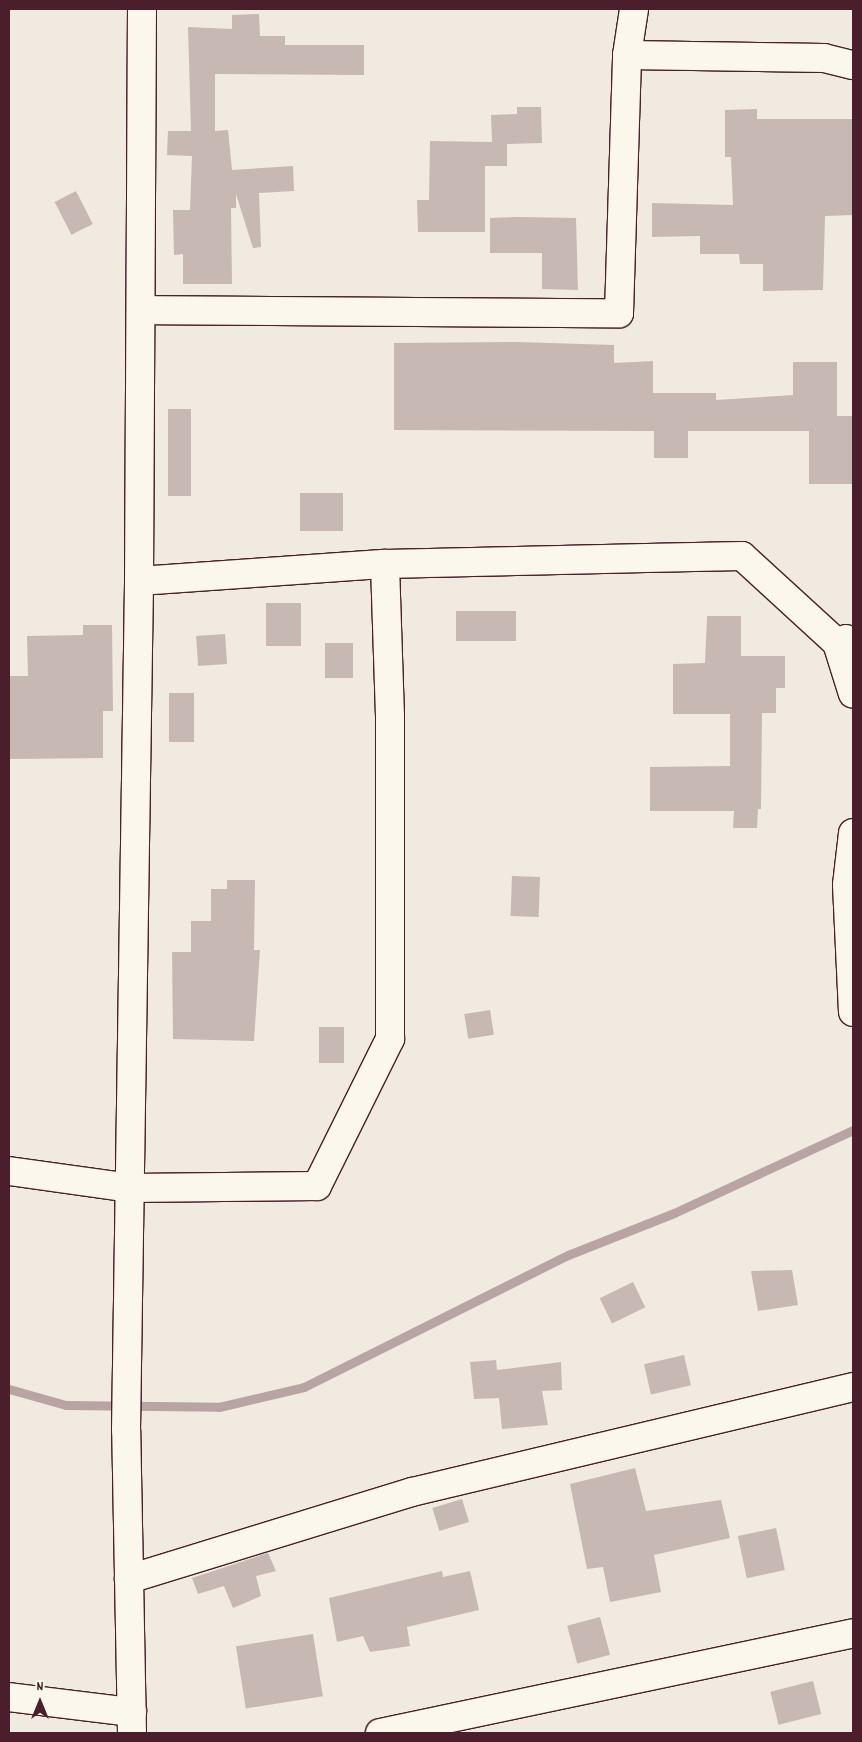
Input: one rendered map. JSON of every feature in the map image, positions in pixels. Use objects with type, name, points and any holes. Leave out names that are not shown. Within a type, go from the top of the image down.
[{"type":"street","points":[[9,1697],[132,1722],[126,1430],[139,581],[142,9]]},
{"type":"street","points":[[140,310],[619,313],[627,55],[634,9]]},
{"type":"street","points":[[627,55],[824,58],[853,65]]},
{"type":"street","points":[[139,581],[385,564],[742,556],[848,644],[853,694]]},
{"type":"street","points":[[9,1171],[130,1188],[317,1186],[390,1039],[390,716],[385,564]]},
{"type":"street","points":[[853,833],[846,885],[853,1012]]},
{"type":"street","points":[[129,1579],[412,1492],[853,1387]]},
{"type":"street","points":[[380,1733],[853,1633]]},
{"type":"building","points":[[259,14],[260,36],[285,36],[285,45],[364,45],[364,75],[215,74],[215,131],[228,130],[232,170],[293,166],[294,191],[259,193],[261,247],[253,248],[236,194],[236,208],[231,208],[232,284],[183,284],[183,254],[174,255],[173,210],[190,210],[192,156],[167,155],[168,131],[191,131],[188,27],[232,29],[232,15]]},
{"type":"building","points":[[517,107],[541,107],[542,143],[507,144],[507,166],[485,166],[485,232],[418,232],[417,200],[429,200],[430,141],[492,142],[491,115],[517,114]]},
{"type":"building","points":[[757,109],[757,119],[853,119],[853,215],[825,216],[823,290],[763,291],[763,264],[740,264],[739,254],[700,254],[700,236],[652,237],[652,203],[733,205],[731,157],[725,157],[725,110]]},
{"type":"building","points":[[76,191],[93,224],[71,235],[55,202]]},
{"type":"building","points":[[490,218],[576,218],[578,290],[542,289],[542,253],[490,253]]},
{"type":"building","points":[[517,342],[614,345],[614,363],[653,361],[653,393],[716,393],[716,400],[793,395],[793,362],[837,362],[837,416],[853,416],[853,484],[809,484],[809,431],[688,431],[688,458],[654,458],[654,431],[394,430],[394,343]]},
{"type":"building","points":[[168,409],[191,409],[191,496],[168,496]]},
{"type":"building","points":[[300,493],[343,493],[343,531],[300,531]]},
{"type":"building","points":[[266,603],[301,603],[301,646],[266,646]]},
{"type":"building","points":[[456,611],[516,611],[516,641],[456,641]]},
{"type":"building","points":[[707,616],[741,616],[741,656],[785,656],[785,688],[776,688],[776,713],[762,713],[761,809],[758,809],[757,828],[733,828],[734,811],[650,811],[650,767],[730,766],[730,714],[673,714],[673,664],[705,663]]},
{"type":"building","points":[[83,625],[112,625],[113,711],[103,711],[103,758],[10,759],[10,676],[28,676],[27,636],[83,635]]},
{"type":"building","points":[[225,634],[227,664],[198,666],[196,636]]},
{"type":"building","points":[[325,643],[353,643],[353,678],[325,678]]},
{"type":"building","points":[[169,693],[194,693],[194,742],[169,742]]},
{"type":"building","points":[[512,876],[540,877],[539,917],[511,916]]},
{"type":"building","points":[[227,880],[255,880],[254,950],[260,950],[254,1041],[173,1039],[172,952],[191,952],[191,921],[211,921],[211,889],[227,889]]},
{"type":"building","points":[[490,1010],[494,1035],[468,1039],[464,1014]]},
{"type":"building","points":[[319,1027],[344,1027],[344,1063],[319,1063]]},
{"type":"building","points":[[792,1270],[798,1305],[758,1311],[751,1271]]},
{"type":"building","points":[[633,1282],[645,1307],[612,1323],[600,1298]]},
{"type":"building","points":[[684,1355],[691,1385],[651,1394],[644,1364]]},
{"type":"building","points":[[496,1360],[497,1370],[561,1362],[562,1390],[542,1391],[548,1425],[502,1429],[499,1398],[474,1399],[470,1362]]},
{"type":"building","points":[[635,1468],[646,1511],[721,1500],[730,1538],[654,1555],[661,1592],[610,1602],[603,1567],[587,1569],[570,1484]]},
{"type":"building","points":[[462,1499],[469,1522],[439,1531],[432,1508]]},
{"type":"building","points":[[776,1528],[785,1570],[747,1578],[738,1536]]},
{"type":"building","points":[[268,1553],[276,1571],[256,1576],[261,1596],[233,1608],[224,1586],[198,1594],[192,1578]]},
{"type":"building","points":[[442,1571],[443,1577],[470,1571],[479,1610],[407,1627],[410,1646],[370,1652],[363,1636],[337,1642],[329,1598]]},
{"type":"building","points":[[600,1617],[610,1655],[577,1663],[567,1626]]},
{"type":"building","points":[[313,1634],[323,1696],[246,1708],[236,1646]]},
{"type":"building","points":[[813,1681],[821,1714],[779,1725],[770,1692]]},
{"type":"waterway","points":[[9,1389],[66,1405],[219,1407],[304,1387],[568,1255],[674,1213],[853,1130]]}]
